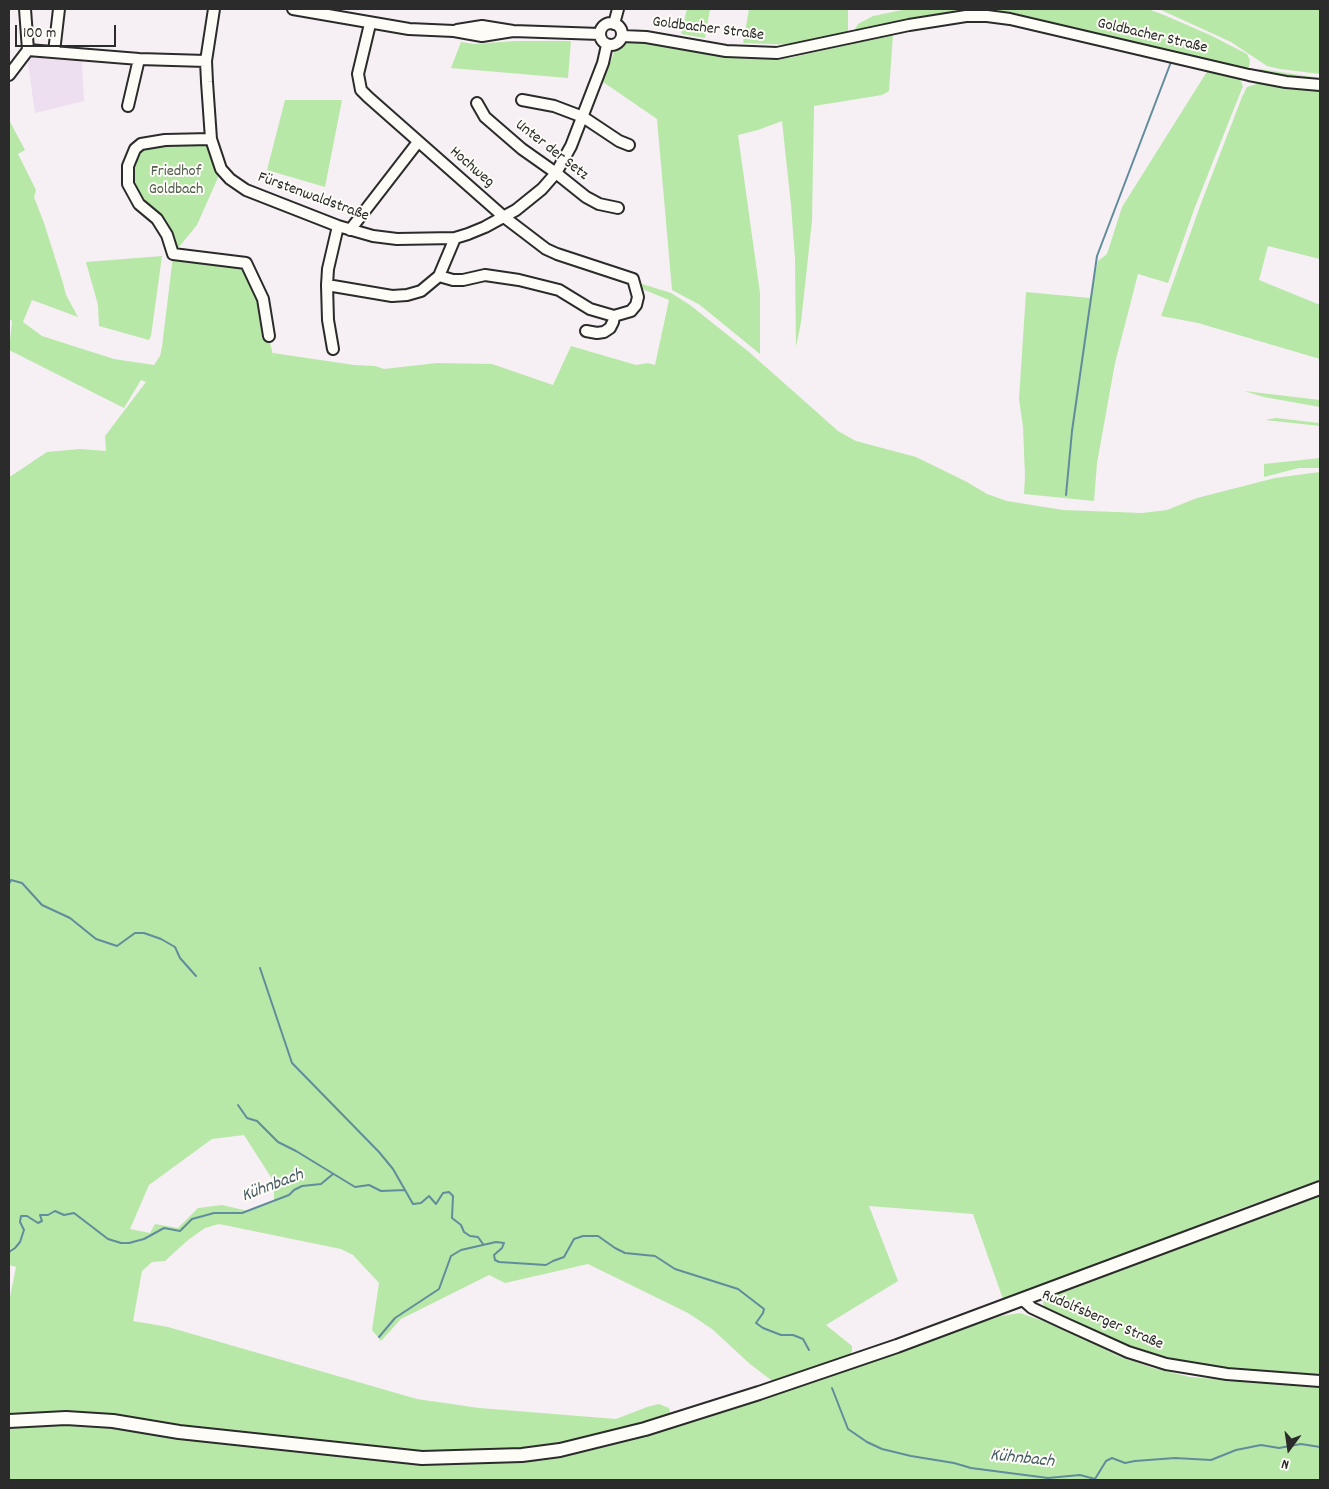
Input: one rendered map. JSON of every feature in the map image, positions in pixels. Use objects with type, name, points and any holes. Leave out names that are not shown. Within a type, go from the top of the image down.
[{"type":"main road","points":[[9,1421],[66,1418],[114,1421],[179,1432],[422,1458],[522,1455],[568,1448],[645,1429],[808,1376],[1023,1300],[1320,1188]]},
{"type":"street","points":[[9,75],[28,50],[26,9]]},
{"type":"street","points":[[54,52],[59,9]]},
{"type":"street","name":"Fürstenwaldstraße","points":[[214,9],[206,62],[211,139],[217,162],[230,179],[246,190],[338,226],[397,239],[456,238],[485,228],[516,210],[542,189],[556,173],[571,146],[603,63],[607,45]]},
{"type":"street","points":[[293,9],[409,30],[454,31],[482,36],[513,31],[600,34]]},
{"type":"street","points":[[614,24],[618,9]]},
{"type":"street","name":"Goldbacher Straße","points":[[622,36],[726,51],[778,53],[909,25],[966,16],[987,16],[1010,19],[1249,75],[1286,82],[1320,85]]},
{"type":"street","name":"Hochweg","points":[[370,24],[358,74],[360,90],[504,217],[546,249],[633,279],[638,297],[636,305],[631,311],[623,315],[614,316]]},
{"type":"street","points":[[614,24],[619,27],[622,36],[616,44],[607,45],[600,38],[600,34],[604,25],[614,24]]},
{"type":"street","points":[[28,50],[138,59],[206,62]]},
{"type":"street","points":[[128,106],[138,59]]},
{"type":"street","points":[[522,100],[554,106],[583,117],[618,141],[629,144]]},
{"type":"street","name":"Unter der Setz","points":[[477,103],[485,117],[522,150],[556,173],[586,197],[598,204],[618,208]]},
{"type":"street","points":[[211,139],[165,140],[141,144],[135,149],[128,166],[128,184],[139,204],[157,219],[167,235],[173,254],[246,263],[263,299],[269,336]]},
{"type":"street","points":[[350,230],[418,142]]},
{"type":"street","points":[[333,350],[328,320],[327,285],[328,269],[338,226]]},
{"type":"street","points":[[327,285],[392,296],[407,295],[421,291],[439,276],[456,238]]},
{"type":"street","points":[[439,276],[463,280],[485,275],[519,280],[558,290],[590,309],[614,316],[614,322],[604,332],[597,334],[586,332]]},
{"type":"street","name":"Rudolfsberger Straße","points":[[1023,1300],[1032,1308],[1072,1327],[1128,1352],[1166,1364],[1227,1374],[1320,1381]]},
{"type":"shaded area","points":[[27,56],[82,60],[84,101],[35,113]]},
{"type":"green space","points":[[687,9],[710,9],[705,38],[681,34]]},
{"type":"green space","points":[[749,9],[848,9],[848,32],[795,45],[743,43]]},
{"type":"green space","points":[[907,9],[1148,9],[1210,35],[1247,54],[1250,60],[1249,67],[1244,69],[990,13],[856,34],[854,31],[858,24],[873,16]]},
{"type":"green space","points":[[1159,9],[1320,9],[1320,74],[1267,66],[1231,42]]},
{"type":"green space","points":[[893,34],[889,91],[882,95],[814,106],[812,221],[801,322],[796,347],[795,259],[782,121],[738,135],[760,293],[760,354],[700,305],[672,290],[657,119],[603,82],[616,47],[628,40],[636,40],[751,59],[789,58]]},
{"type":"green space","points":[[515,41],[571,41],[568,78],[451,68],[461,42],[474,44]]},
{"type":"green space","points":[[1260,69],[1320,78],[1320,81],[1282,77],[1255,71]]},
{"type":"green space","points":[[1208,70],[1239,77],[1243,86],[1195,207],[1168,283],[1138,274],[1115,363],[1097,463],[1094,501],[1024,494],[1023,427],[1019,399],[1026,292],[1090,298],[1098,261],[1107,254],[1122,207]]},
{"type":"green space","points":[[1260,83],[1320,88],[1320,259],[1268,246],[1259,280],[1320,305],[1320,359],[1198,323],[1161,316],[1200,206],[1242,97],[1247,87]]},
{"type":"green space","points":[[285,100],[342,100],[325,187],[267,170]]},
{"type":"green space","points":[[9,120],[25,150],[18,154],[36,190],[34,197],[66,295],[78,317],[32,300],[23,322],[42,336],[114,359],[154,365],[160,356],[173,256],[243,264],[262,309],[274,359],[273,353],[354,365],[375,366],[384,369],[437,363],[492,364],[553,385],[571,346],[636,365],[648,363],[655,365],[669,300],[640,288],[639,283],[671,293],[690,305],[749,352],[838,431],[856,441],[916,457],[987,494],[1007,501],[1063,510],[1142,513],[1167,510],[1197,498],[1275,478],[1320,472],[1320,1180],[1003,1299],[973,1214],[869,1206],[898,1281],[826,1325],[852,1346],[852,1351],[847,1359],[937,1337],[1001,1316],[1020,1313],[1061,1327],[1118,1356],[1153,1368],[1190,1377],[1320,1387],[1320,1480],[9,1480],[9,1302],[16,1267],[9,1265],[9,476],[47,452],[80,449],[106,451],[105,436],[146,382],[141,380],[124,408],[9,350],[12,321],[9,319]],"holes":[[[244,1135],[274,1182],[274,1202],[248,1211],[222,1205],[198,1208],[178,1228],[155,1224],[150,1233],[130,1229],[149,1185],[212,1139]],[[219,1224],[341,1249],[353,1255],[379,1283],[372,1330],[381,1341],[401,1319],[489,1275],[505,1283],[588,1264],[688,1313],[712,1329],[750,1364],[771,1380],[773,1389],[672,1423],[669,1408],[659,1404],[616,1419],[479,1408],[417,1399],[168,1327],[133,1321],[142,1271],[152,1262],[165,1261],[188,1240],[205,1228]]]},
{"type":"green space","name":"Friedhof Goldbach","points":[[200,143],[209,144],[213,163],[220,173],[197,225],[174,253],[172,238],[165,222],[131,184],[135,155],[145,146],[188,146]]},
{"type":"green space","points":[[162,256],[149,340],[99,326],[98,305],[86,262]]},
{"type":"green space","points":[[1244,391],[1320,400],[1320,407],[1264,397]]},
{"type":"green space","points":[[1276,418],[1320,423],[1320,426],[1265,420]]},
{"type":"green space","points":[[1320,458],[1320,468],[1299,468],[1264,477],[1264,464]]},
{"type":"green space","points":[[1320,1194],[1320,1377],[1187,1366],[1121,1345],[1044,1309],[1043,1302],[1048,1297],[1101,1278],[1112,1271]]},
{"type":"waterway","points":[[1066,495],[1072,431],[1097,256],[1171,62]]},
{"type":"waterway","points":[[9,884],[11,880],[22,883],[42,905],[70,918],[96,939],[117,946],[135,933],[144,933],[161,939],[175,947],[180,958],[196,976]]},
{"type":"waterway","points":[[260,968],[292,1063],[379,1152],[393,1169],[405,1190]]},
{"type":"waterway","name":"Kühnbach","points":[[238,1105],[247,1118],[257,1121],[278,1142],[355,1187],[369,1185],[381,1191],[405,1190],[413,1204],[421,1203],[429,1196],[436,1204],[443,1193],[449,1192],[453,1196],[452,1218],[461,1225],[464,1232],[470,1236],[478,1237],[483,1244]]},
{"type":"waterway","name":"Kühnbach","points":[[9,1252],[20,1242],[24,1230],[20,1222],[21,1216],[27,1216],[38,1223],[42,1221],[40,1215],[48,1215],[55,1211],[64,1215],[74,1213],[108,1239],[129,1243],[144,1239],[164,1228],[180,1231],[192,1219],[214,1213],[242,1213],[289,1195],[302,1186],[321,1184],[333,1174]]},
{"type":"waterway","name":"Kühnbach","points":[[379,1337],[395,1318],[439,1289],[451,1256],[461,1250],[496,1242],[504,1243],[502,1248],[494,1255],[495,1260],[499,1262],[546,1265],[564,1257],[574,1239],[583,1236],[598,1236],[625,1253],[655,1256],[675,1269],[738,1289],[764,1309],[756,1323],[781,1335],[793,1335],[803,1339],[809,1350]]},
{"type":"waterway","name":"Kühnbach","points":[[832,1388],[848,1429],[867,1442],[882,1449],[971,1468],[1048,1478],[1080,1475],[1095,1479],[1106,1461],[1112,1458],[1125,1463],[1175,1458],[1211,1460],[1236,1450],[1261,1445],[1279,1448],[1301,1444],[1320,1447]]}]
